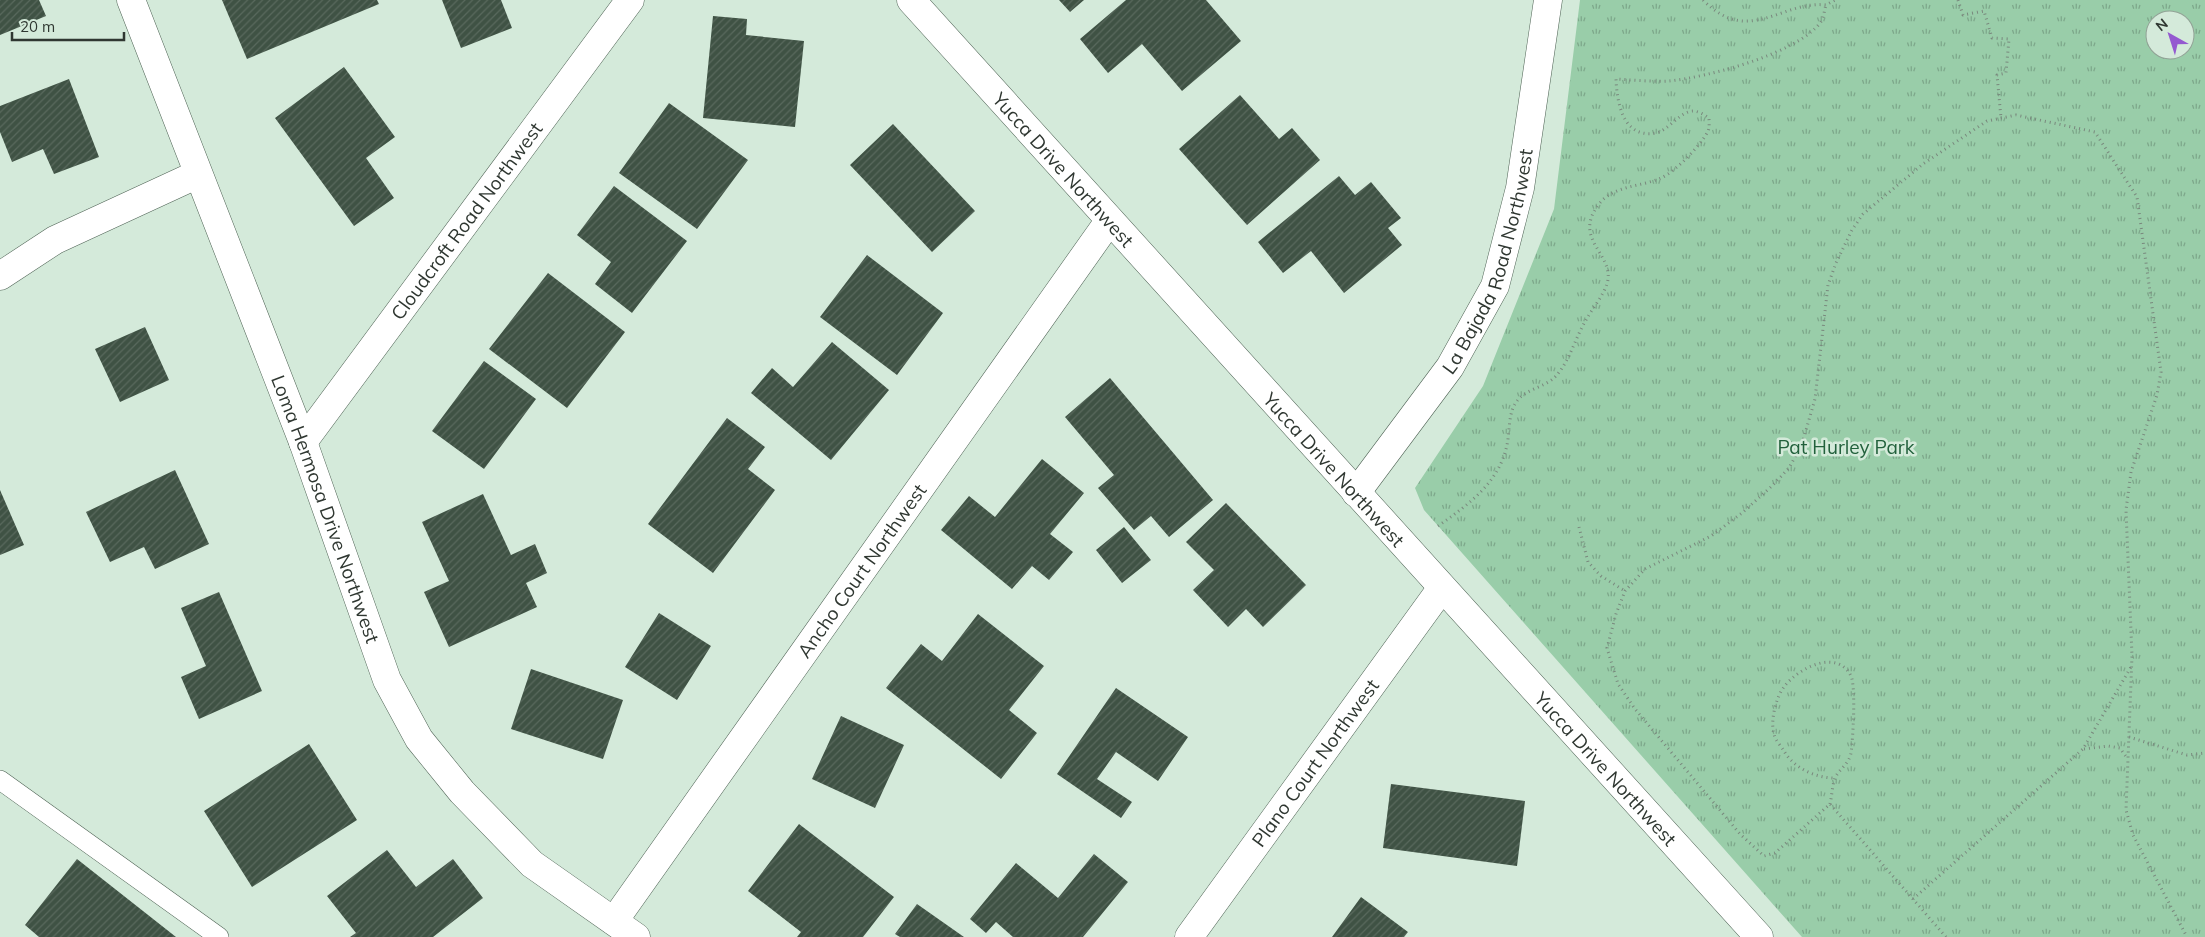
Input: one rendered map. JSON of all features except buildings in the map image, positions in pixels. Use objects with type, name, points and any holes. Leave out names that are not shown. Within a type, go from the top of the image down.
[{"type":"street","name":"Loma Hermosa Drive Northwest","points":[[132,0],[303,442],[387,680],[419,740],[462,792],[532,864],[636,937]]},
{"type":"street","name":"Cloudcroft Road Northwest","points":[[303,442],[630,0]]},
{"type":"street","name":"Yucca Drive Northwest","points":[[911,0],[1109,222],[1356,493],[1441,590],[1759,937]]},
{"type":"street","name":"La Bajada Road Northwest","points":[[1356,493],[1450,367],[1494,286],[1520,188],[1548,0]]},
{"type":"street","points":[[0,276],[55,240],[198,174]]},
{"type":"street","name":"Ancho Court Northwest","points":[[614,921],[1109,222]]},
{"type":"street","name":"Plano Court Northwest","points":[[1189,937],[1441,590]]},
{"type":"lane","points":[[0,780],[219,937]]},
{"type":"path","points":[[1703,0],[1709,6],[1727,16],[1742,20],[1768,15],[1787,7],[1814,1],[1826,5]]},
{"type":"path","points":[[1438,526],[1464,508],[1477,496],[1500,468],[1507,446],[1512,409],[1518,400],[1554,378],[1563,367],[1585,321],[1607,285],[1609,270],[1590,238],[1591,219],[1599,204],[1612,193],[1663,178],[1690,155],[1708,132],[1709,118],[1700,112],[1694,111],[1689,111],[1656,133],[1638,131],[1622,117],[1617,99],[1616,79],[1668,81],[1700,76],[1744,64],[1780,50],[1814,29],[1822,21],[1826,5],[1835,0]]},
{"type":"path","points":[[1958,0],[1964,15],[1984,11],[1992,38],[2009,39],[2006,73],[1997,75],[2001,118]]},
{"type":"path","points":[[1835,778],[1824,778],[1803,770],[1787,757],[1774,734],[1774,708],[1784,687],[1802,671],[1822,662],[1839,664],[1851,676],[1854,687],[1851,754],[1845,766],[1835,778],[1830,804],[1775,853],[1764,856],[1740,834],[1635,709],[1618,684],[1607,648],[1616,614],[1625,591],[1645,569],[1712,536],[1748,508],[1774,485],[1789,468],[1802,444],[1815,399],[1828,285],[1852,230],[1863,214],[1923,164],[1987,121],[2016,115],[2095,132],[2137,198],[2161,372],[2157,395],[2131,472],[2126,510],[2131,666],[2126,810],[2130,828],[2187,937]]},
{"type":"path","points":[[1579,526],[1588,562],[1601,576],[1625,591]]},
{"type":"path","points":[[1913,899],[2083,749],[2131,666]]},
{"type":"path","points":[[2129,737],[2187,755],[2205,754]]},
{"type":"path","points":[[2083,749],[2108,746],[2120,748],[2128,759]]},
{"type":"path","points":[[1830,804],[1946,937]]},
{"type":"green space","name":"Pat Hurley Park","points":[[1580,0],[2205,0],[2205,937],[1802,937],[1424,510],[1415,488],[1483,386],[1554,209]]}]
